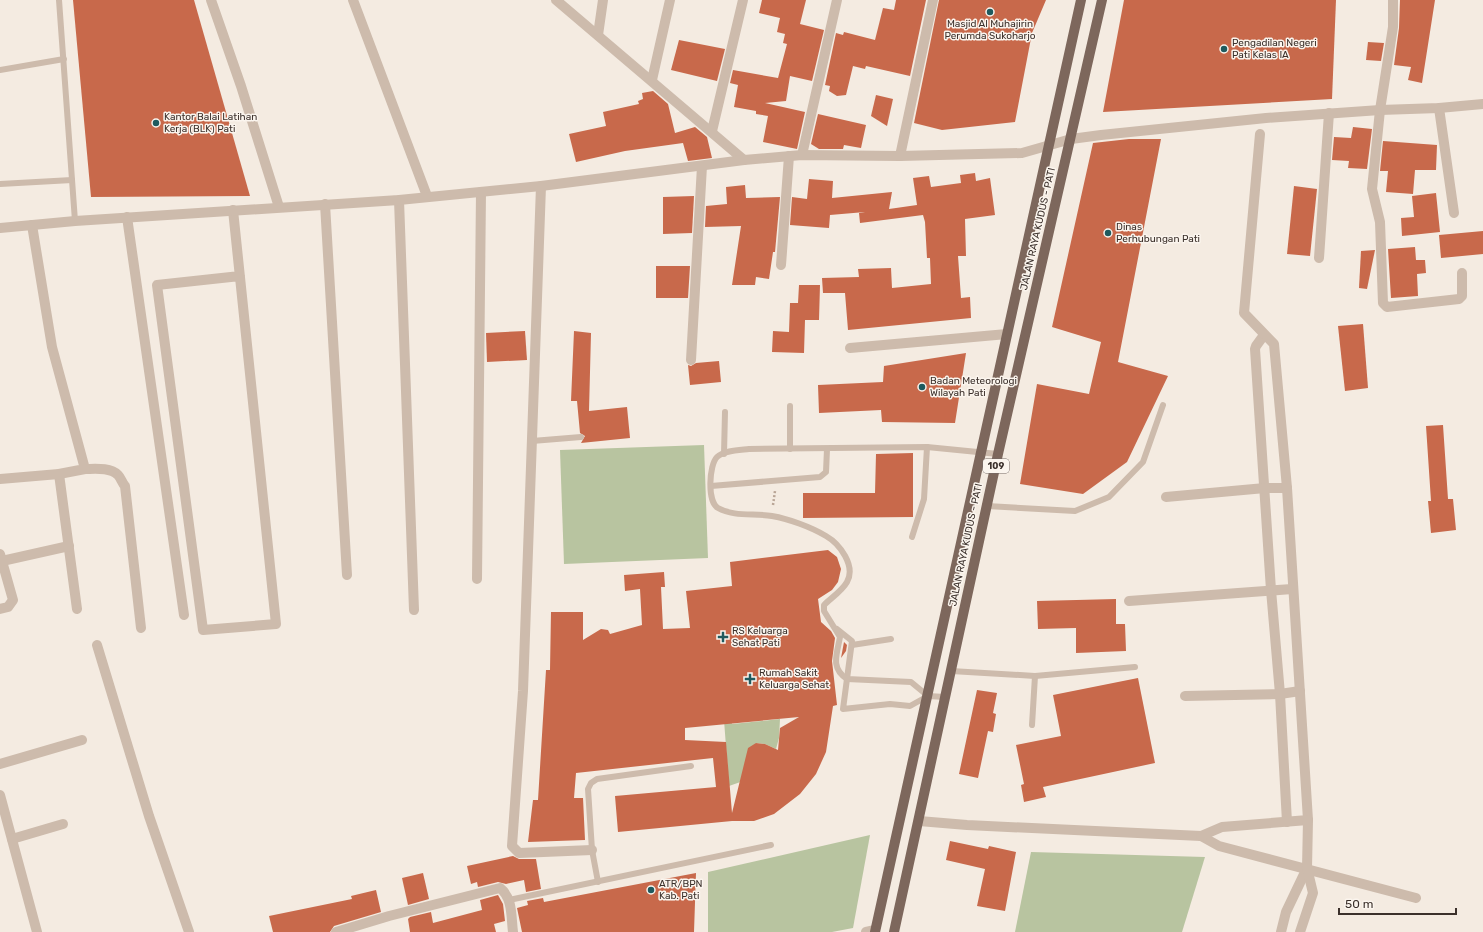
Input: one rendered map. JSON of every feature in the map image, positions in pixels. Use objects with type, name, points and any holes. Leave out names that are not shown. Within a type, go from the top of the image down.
[{"type":"main road","name":"JALAN RAYA KUDUS - PATI","points":[[872,931],[928,696],[1081,0]]},
{"type":"main road","name":"JALAN RAYA KUDUS - PATI","points":[[894,932],[998,454],[1102,0]]},
{"type":"street","points":[[211,0],[241,86],[279,208]]},
{"type":"street","points":[[353,0],[427,196]]},
{"type":"street","points":[[556,0],[712,131],[744,160]]},
{"type":"street","points":[[598,35],[603,0]]},
{"type":"street","points":[[652,80],[670,0]]},
{"type":"street","points":[[712,131],[743,0]]},
{"type":"street","points":[[802,155],[837,0]]},
{"type":"street","points":[[900,156],[933,0]]},
{"type":"street","points":[[1393,0],[1393,27],[1380,110],[1372,193],[1380,222],[1385,306],[1459,299],[1462,296],[1462,273]]},
{"type":"street","points":[[0,228],[127,217],[399,200],[427,196],[541,186],[744,160],[802,155],[900,156],[1022,153],[1071,139],[1101,135],[1266,118],[1483,104]]},
{"type":"street","points":[[1439,108],[1454,213]]},
{"type":"street","points":[[1319,258],[1329,113]]},
{"type":"street","points":[[1260,134],[1244,314],[1274,344],[1287,488],[1292,589],[1300,691],[1308,820],[1307,868],[1313,892],[1300,932]]},
{"type":"street","points":[[781,265],[789,156]]},
{"type":"street","points":[[691,360],[702,166]]},
{"type":"street","points":[[541,186],[523,692],[512,846],[519,853],[592,850]]},
{"type":"street","points":[[477,579],[481,192]]},
{"type":"street","points":[[399,200],[414,610]]},
{"type":"street","points":[[325,204],[347,575]]},
{"type":"street","points":[[233,210],[240,276],[276,624],[203,630],[158,285],[240,276]]},
{"type":"street","points":[[127,217],[184,615]]},
{"type":"street","points":[[32,225],[52,347],[85,469]]},
{"type":"street","points":[[850,348],[1007,334]]},
{"type":"street","points":[[1264,335],[1256,346],[1255,350],[1265,488],[1270,590],[1280,694],[1287,822]]},
{"type":"street","points":[[0,479],[59,474],[85,469],[104,470],[114,472],[118,475],[125,486],[141,628]]},
{"type":"street","points":[[59,474],[77,608]]},
{"type":"street","points":[[1166,497],[1265,488],[1287,488]]},
{"type":"street","points":[[0,609],[8,607],[13,600],[1,558],[69,546]]},
{"type":"street","points":[[1129,602],[1292,589]]},
{"type":"street","points":[[97,645],[149,816],[189,932]]},
{"type":"street","points":[[1185,696],[1280,694],[1300,691]]},
{"type":"street","points":[[0,764],[82,740]]},
{"type":"street","points":[[0,795],[37,932]]},
{"type":"street","points":[[919,821],[967,825],[1201,836],[1222,827],[1308,820]]},
{"type":"street","points":[[12,839],[63,824]]},
{"type":"street","points":[[1201,836],[1219,846],[1416,898]]},
{"type":"street","points":[[1280,932],[1286,912],[1307,868]]},
{"type":"street","points":[[336,932],[389,916],[500,888],[506,893],[509,900],[513,932]]},
{"type":"lane","points":[[59,0],[76,221]]},
{"type":"lane","points":[[0,70],[64,59]]},
{"type":"lane","points":[[0,184],[72,180]]},
{"type":"lane","points":[[987,506],[1075,511],[1109,497],[1143,462],[1163,405]]},
{"type":"lane","points":[[790,406],[790,449]]},
{"type":"lane","points":[[724,454],[725,412]]},
{"type":"lane","points":[[532,441],[581,437]]},
{"type":"lane","points":[[928,696],[911,682],[847,679],[839,674],[835,663],[840,637],[837,629],[824,611],[824,605],[848,581],[851,571],[847,560],[827,537],[772,516],[734,514],[718,508],[711,497],[713,463],[718,456],[736,450],[927,447],[998,454]]},
{"type":"lane","points":[[912,537],[924,498],[927,447]]},
{"type":"lane","points":[[711,486],[822,476],[826,472],[827,449]]},
{"type":"lane","points":[[837,629],[849,638],[852,645],[842,709],[890,704],[910,706],[928,696],[945,697]]},
{"type":"lane","points":[[852,645],[891,639]]},
{"type":"lane","points":[[950,671],[1035,676],[1134,667]]},
{"type":"lane","points":[[1032,725],[1035,676]]},
{"type":"lane","points":[[598,882],[592,850],[588,789],[593,781],[691,766]]},
{"type":"lane","points":[[509,900],[771,845]]},
{"type":"path","points":[[772,516],[776,481]]},
{"type":"green space","points":[[704,445],[708,558],[564,564],[560,450]]},
{"type":"green space","points":[[730,706],[732,724],[780,719],[779,738],[776,749],[765,744],[756,743],[749,779],[729,786],[723,707]]},
{"type":"green space","points":[[870,835],[853,928],[832,932],[708,932],[708,872]]},
{"type":"green space","points":[[1031,852],[1205,857],[1182,932],[1015,932]]},
{"type":"building","name":"Kantor Balai Latihan Kerja (BLK) Pati","points":[[73,0],[194,0],[250,196],[91,197]]},
{"type":"building","points":[[762,0],[806,0],[800,24],[824,30],[812,81],[790,76],[786,101],[765,103],[805,112],[797,149],[763,142],[768,116],[756,114],[756,111],[734,107],[738,85],[730,83],[733,70],[778,78],[787,44],[783,43],[785,34],[777,32],[780,18],[759,13]]},
{"type":"building","points":[[896,0],[926,0],[910,76],[866,66],[865,69],[853,66],[846,95],[837,96],[829,91],[830,86],[825,85],[836,33],[843,35],[844,32],[875,40],[883,8],[894,10]]},
{"type":"building","points":[[939,0],[1046,0],[1032,33],[1015,122],[942,130],[914,123]]},
{"type":"building","name":"Pengadilan Negeri Pati Kelas IA","points":[[1124,0],[1336,0],[1332,99],[1103,112]]},
{"type":"building","points":[[1400,0],[1435,0],[1422,83],[1408,80],[1411,67],[1394,65],[1399,28]]},
{"type":"building","points":[[679,40],[725,49],[717,81],[671,70]]},
{"type":"building","points":[[1368,42],[1384,43],[1381,61],[1366,60]]},
{"type":"building","points":[[653,91],[668,104],[675,133],[695,127],[707,137],[712,158],[688,161],[683,143],[625,151],[576,162],[569,134],[606,126],[603,112],[639,104],[638,101],[643,99],[642,93]]},
{"type":"building","points":[[876,95],[893,99],[887,126],[871,116]]},
{"type":"building","points":[[818,114],[866,125],[861,148],[844,145],[843,149],[819,149],[811,144]]},
{"type":"building","points":[[1353,127],[1372,129],[1367,169],[1348,168],[1349,161],[1332,160],[1334,137],[1351,138]]},
{"type":"building","points":[[1129,139],[1161,139],[1118,362],[1168,376],[1127,462],[1083,494],[1020,484],[1037,384],[1089,394],[1101,342],[1052,327],[1093,143]]},
{"type":"building","points":[[1383,141],[1437,145],[1436,170],[1415,170],[1413,194],[1386,192],[1388,171],[1380,171]]},
{"type":"building","points":[[975,173],[976,181],[990,178],[995,215],[965,219],[966,256],[958,256],[961,298],[970,297],[971,318],[848,330],[845,293],[823,293],[822,278],[859,277],[858,269],[891,268],[892,288],[931,284],[930,258],[927,258],[925,222],[923,215],[860,223],[859,213],[865,212],[830,215],[829,228],[790,225],[792,197],[807,199],[809,179],[833,181],[832,198],[892,192],[889,209],[917,205],[913,178],[929,176],[931,187],[961,183],[960,175]]},
{"type":"building","points":[[745,185],[746,198],[780,197],[775,252],[773,252],[769,279],[756,277],[755,285],[732,285],[741,226],[705,227],[706,206],[727,204],[726,187]]},
{"type":"building","points":[[1294,186],[1317,189],[1310,256],[1287,254]]},
{"type":"building","points":[[1436,193],[1440,232],[1402,236],[1401,218],[1414,217],[1412,196]]},
{"type":"building","points":[[694,196],[692,233],[663,234],[663,197]]},
{"type":"building","points":[[1483,231],[1483,254],[1441,258],[1439,235]]},
{"type":"building","points":[[1415,247],[1416,260],[1425,260],[1426,273],[1417,274],[1418,296],[1391,298],[1388,249]]},
{"type":"building","points":[[1375,250],[1367,289],[1359,288],[1361,251]]},
{"type":"building","points":[[656,266],[690,266],[688,298],[656,298]]},
{"type":"building","points":[[799,285],[820,285],[819,320],[805,320],[804,353],[772,352],[773,331],[789,332],[790,303],[798,303]]},
{"type":"building","points":[[1363,324],[1368,388],[1345,391],[1338,326]]},
{"type":"building","points":[[525,331],[527,360],[487,362],[486,333]]},
{"type":"building","points":[[574,331],[591,333],[589,411],[627,407],[630,438],[581,443],[585,436],[580,433],[577,401],[571,401]]},
{"type":"building","name":"Badan Meteorologi Wilayah Pati","points":[[966,353],[955,423],[882,422],[881,410],[819,413],[818,385],[883,382],[884,366]]},
{"type":"building","points":[[719,361],[721,382],[690,385],[688,365],[691,366],[696,363]]},
{"type":"building","points":[[1443,425],[1448,499],[1453,499],[1456,530],[1431,533],[1428,501],[1431,501],[1426,426]]},
{"type":"building","points":[[913,453],[913,517],[803,518],[803,493],[875,493],[876,454]]},
{"type":"building","points":[[828,550],[837,557],[841,569],[838,582],[832,590],[818,599],[821,622],[831,631],[835,638],[832,661],[837,705],[833,706],[826,752],[816,774],[800,794],[774,814],[754,821],[732,821],[618,832],[615,796],[716,787],[713,758],[576,773],[574,798],[583,798],[585,840],[528,842],[533,800],[538,800],[546,670],[550,670],[551,612],[583,612],[583,640],[601,629],[608,630],[610,634],[642,625],[640,589],[625,591],[624,575],[664,572],[665,587],[661,587],[663,629],[690,628],[686,591],[732,586],[730,562]],"holes":[[[799,717],[780,728],[778,750],[765,744],[756,743],[748,748],[732,813],[726,742],[685,740],[685,728]]]},
{"type":"building","points":[[1116,599],[1116,624],[1125,624],[1126,651],[1076,653],[1076,628],[1038,629],[1037,601]]},
{"type":"building","points":[[844,642],[847,645],[846,651],[841,658]]},
{"type":"building","points":[[1138,678],[1155,763],[1043,787],[1046,797],[1024,802],[1021,785],[1024,784],[1016,745],[1061,736],[1053,695]]},
{"type":"building","points":[[977,690],[997,693],[993,713],[996,714],[993,732],[988,731],[978,778],[959,774]]},
{"type":"building","points":[[950,841],[988,849],[989,846],[1016,852],[1005,911],[977,906],[985,869],[946,860]]},
{"type":"building","points":[[513,856],[519,859],[536,859],[541,889],[526,892],[524,880],[506,884],[498,882],[478,887],[477,882],[471,884],[467,866]]},
{"type":"building","points":[[423,873],[429,899],[408,905],[402,878]]},
{"type":"building","name":"ATR/BPN Kab. Pati","points":[[696,873],[694,932],[522,932],[517,908],[528,905],[527,901],[543,898],[544,902]]},
{"type":"building","points":[[376,890],[381,912],[334,926],[330,932],[273,932],[269,916],[352,899],[351,896]]},
{"type":"building","points":[[498,895],[503,904],[505,921],[494,924],[496,932],[410,932],[408,919],[410,917],[431,912],[433,923],[482,910],[480,900]]},
{"type":"place","name":"Masjid Al Muhajirin Perumda Sukoharjo","points":[[990,12]]},
{"type":"place","name":"Pengadilan Negeri Pati Kelas IA","points":[[1224,49]]},
{"type":"place","name":"Kantor Balai Latihan Kerja (BLK) Pati","points":[[156,123]]},
{"type":"place","name":"Dinas Perhubungan Pati","points":[[1108,233]]},
{"type":"place","name":"Badan Meteorologi Wilayah Pati","points":[[922,387]]},
{"type":"place","name":"RS Keluarga Sehat Pati","points":[[723,637]]},
{"type":"place","name":"Rumah Sakit Keluarga Sehat","points":[[750,679]]},
{"type":"place","name":"ATR/BPN Kab. Pati","points":[[651,890]]}]
